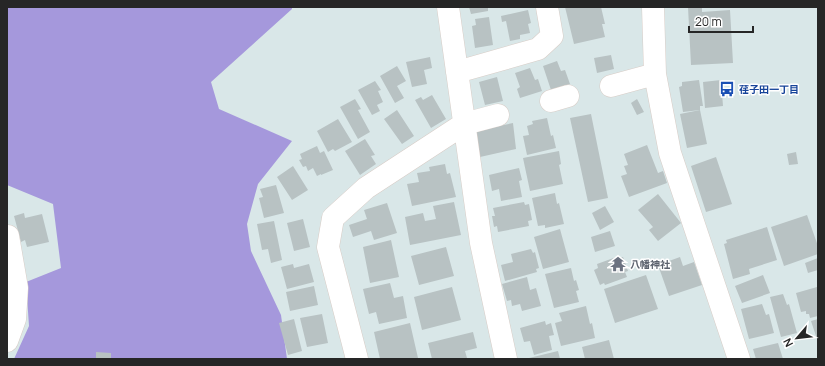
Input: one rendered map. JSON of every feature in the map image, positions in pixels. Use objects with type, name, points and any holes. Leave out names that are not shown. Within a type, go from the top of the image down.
[{"type":"street","points":[[448,7],[481,243],[506,359]]},
{"type":"street","points":[[457,72],[538,49],[552,36],[547,7]]},
{"type":"street","points":[[653,7],[655,74],[670,153],[739,359]]},
{"type":"street","points":[[611,86],[655,74]]},
{"type":"street","points":[[358,359],[328,247],[333,218],[366,188],[464,124],[498,115]]},
{"type":"street","points":[[7,341],[15,319],[17,288],[8,236]]},
{"type":"shaded area","points":[[7,7],[292,7],[292,9],[211,82],[219,109],[292,141],[258,184],[247,224],[251,251],[281,315],[287,359],[14,359],[29,326],[26,282],[61,268],[53,204],[7,185]]},
{"type":"building","points":[[469,7],[488,7],[488,11],[471,14]]},
{"type":"building","points":[[565,7],[601,7],[605,24],[602,24],[605,37],[574,44]]},
{"type":"building","points":[[688,7],[702,7],[702,12],[730,10],[733,63],[691,65]]},
{"type":"building","points":[[528,10],[531,23],[528,24],[530,33],[520,35],[520,39],[510,41],[506,21],[502,22],[501,16]]},
{"type":"building","points":[[489,17],[493,45],[475,48],[472,26],[476,25],[475,19]]},
{"type":"building","points":[[611,55],[614,69],[597,73],[594,58]]},
{"type":"building","points":[[430,57],[432,68],[424,70],[427,84],[412,87],[406,62]]},
{"type":"building","points":[[557,61],[561,71],[565,70],[570,84],[551,90],[543,66]]},
{"type":"building","points":[[397,66],[406,81],[397,86],[404,98],[395,103],[380,76]]},
{"type":"building","points":[[530,68],[535,80],[538,79],[542,91],[520,98],[517,89],[520,87],[515,73]]},
{"type":"building","points":[[497,77],[503,101],[485,105],[479,82]]},
{"type":"building","points":[[699,80],[703,106],[700,106],[700,110],[683,112],[679,87],[682,86],[682,82]]},
{"type":"building","points":[[721,80],[723,106],[705,108],[703,82]]},
{"type":"building","points":[[375,81],[381,90],[378,91],[383,102],[377,105],[380,111],[372,115],[358,90]]},
{"type":"building","points":[[432,95],[446,119],[431,128],[415,100],[421,97],[423,100]]},
{"type":"building","points":[[355,99],[361,109],[358,110],[370,132],[358,139],[340,107]]},
{"type":"building","points":[[637,99],[644,112],[637,115],[631,103]]},
{"type":"building","points":[[397,110],[414,136],[402,144],[384,119]]},
{"type":"building","points":[[700,110],[707,144],[687,148],[680,114]]},
{"type":"building","points":[[591,114],[608,198],[588,202],[570,118]]},
{"type":"building","points":[[547,118],[551,136],[553,135],[556,148],[527,155],[523,136],[529,135],[527,126],[533,124],[532,121]]},
{"type":"building","points":[[338,119],[352,142],[335,151],[333,149],[328,152],[317,131]]},
{"type":"building","points":[[513,123],[516,149],[480,157],[475,131]]},
{"type":"building","points":[[365,139],[375,155],[371,156],[376,164],[360,175],[345,151]]},
{"type":"building","points":[[647,145],[658,173],[663,171],[667,183],[629,197],[621,176],[627,174],[624,166],[628,165],[624,154]]},
{"type":"building","points":[[317,146],[320,153],[324,151],[333,170],[317,176],[313,168],[308,171],[306,166],[303,167],[299,160],[302,159],[300,154]]},
{"type":"building","points":[[559,151],[561,164],[559,165],[563,184],[530,191],[523,158]]},
{"type":"building","points":[[796,152],[798,164],[789,165],[787,154]]},
{"type":"building","points":[[716,157],[732,204],[706,212],[691,166]]},
{"type":"building","points":[[445,164],[447,174],[450,173],[456,197],[412,206],[407,184],[419,182],[417,173],[430,171],[429,167]]},
{"type":"building","points":[[293,166],[308,190],[292,200],[277,177]]},
{"type":"building","points":[[519,168],[522,180],[519,181],[522,197],[501,201],[499,189],[492,191],[489,175]]},
{"type":"building","points":[[276,185],[284,213],[264,218],[259,198],[263,197],[260,189]]},
{"type":"building","points":[[555,193],[564,224],[545,228],[545,225],[538,226],[532,198]]},
{"type":"building","points":[[658,194],[681,223],[658,241],[649,230],[653,227],[638,210]]},
{"type":"building","points":[[454,202],[461,235],[410,245],[405,217],[423,213],[425,221],[436,219],[433,206]]},
{"type":"building","points":[[524,202],[525,205],[529,204],[532,220],[528,221],[529,226],[498,232],[497,226],[494,227],[492,216],[495,216],[493,208]]},
{"type":"building","points":[[387,203],[397,233],[374,240],[371,231],[353,237],[349,225],[367,219],[364,210]]},
{"type":"building","points":[[605,206],[614,222],[600,230],[592,213]]},
{"type":"building","points":[[24,213],[25,218],[42,214],[49,242],[27,247],[25,240],[21,242],[14,216]]},
{"type":"building","points":[[807,215],[818,246],[818,254],[784,266],[771,227]]},
{"type":"building","points":[[303,219],[310,247],[294,251],[287,223]]},
{"type":"building","points":[[274,221],[282,260],[271,263],[268,249],[262,250],[257,224]]},
{"type":"building","points":[[767,227],[777,260],[749,269],[750,274],[733,279],[724,244],[727,243],[726,240]]},
{"type":"building","points":[[560,229],[569,262],[543,269],[534,237]]},
{"type":"building","points":[[610,231],[615,246],[595,252],[591,237]]},
{"type":"building","points":[[391,240],[399,277],[370,283],[363,247]]},
{"type":"building","points":[[446,247],[454,276],[419,285],[411,256]]},
{"type":"building","points":[[531,249],[533,253],[535,252],[539,268],[536,269],[537,272],[505,281],[501,265],[513,262],[511,254]]},
{"type":"building","points":[[619,256],[620,258],[623,257],[628,271],[625,272],[627,277],[605,285],[604,283],[600,285],[594,270],[598,268],[597,264]]},
{"type":"building","points":[[680,257],[683,266],[694,262],[702,285],[669,296],[658,265]]},
{"type":"building","points":[[818,258],[818,270],[808,273],[805,263]]},
{"type":"building","points":[[293,264],[294,268],[309,264],[314,282],[287,289],[281,267]]},
{"type":"building","points":[[571,268],[574,281],[576,280],[579,290],[576,291],[579,302],[554,308],[545,274]]},
{"type":"building","points":[[646,275],[658,309],[615,323],[604,289]]},
{"type":"building","points":[[763,275],[770,293],[742,303],[735,286]]},
{"type":"building","points":[[527,277],[530,290],[536,288],[541,306],[522,311],[520,304],[512,306],[511,300],[507,301],[502,284]]},
{"type":"building","points":[[390,283],[394,298],[403,296],[407,318],[379,324],[376,312],[369,314],[363,289]]},
{"type":"building","points":[[314,286],[318,305],[290,311],[286,292]]},
{"type":"building","points":[[452,287],[461,320],[422,330],[414,297]]},
{"type":"building","points":[[817,287],[818,316],[810,318],[809,314],[806,314],[806,311],[801,312],[796,293]]},
{"type":"building","points":[[783,294],[787,305],[789,304],[797,333],[781,337],[770,297]]},
{"type":"building","points":[[762,304],[766,315],[769,314],[774,333],[749,339],[741,309]]},
{"type":"building","points":[[586,306],[595,338],[561,346],[555,323],[562,321],[559,313]]},
{"type":"building","points":[[322,314],[328,343],[307,347],[300,318]]},
{"type":"building","points":[[294,319],[302,351],[288,355],[279,323]]},
{"type":"building","points":[[818,319],[818,342],[811,321]]},
{"type":"building","points":[[545,321],[546,325],[551,323],[554,335],[549,336],[552,350],[534,355],[530,341],[524,342],[520,328]]},
{"type":"building","points":[[410,323],[418,358],[380,359],[374,332]]},
{"type":"building","points":[[473,332],[477,348],[465,351],[467,358],[432,359],[428,343]]},
{"type":"building","points":[[609,340],[614,359],[585,359],[582,347]]},
{"type":"building","points":[[778,343],[783,359],[756,359],[753,349]]},
{"type":"building","points":[[558,351],[560,359],[529,359],[529,358]]},
{"type":"building","points":[[96,352],[111,353],[111,359],[96,359]]},
{"type":"place","name":"荏子田一丁目","points":[[727,89]]},
{"type":"place","name":"八幡神社","points":[[618,264]]}]
